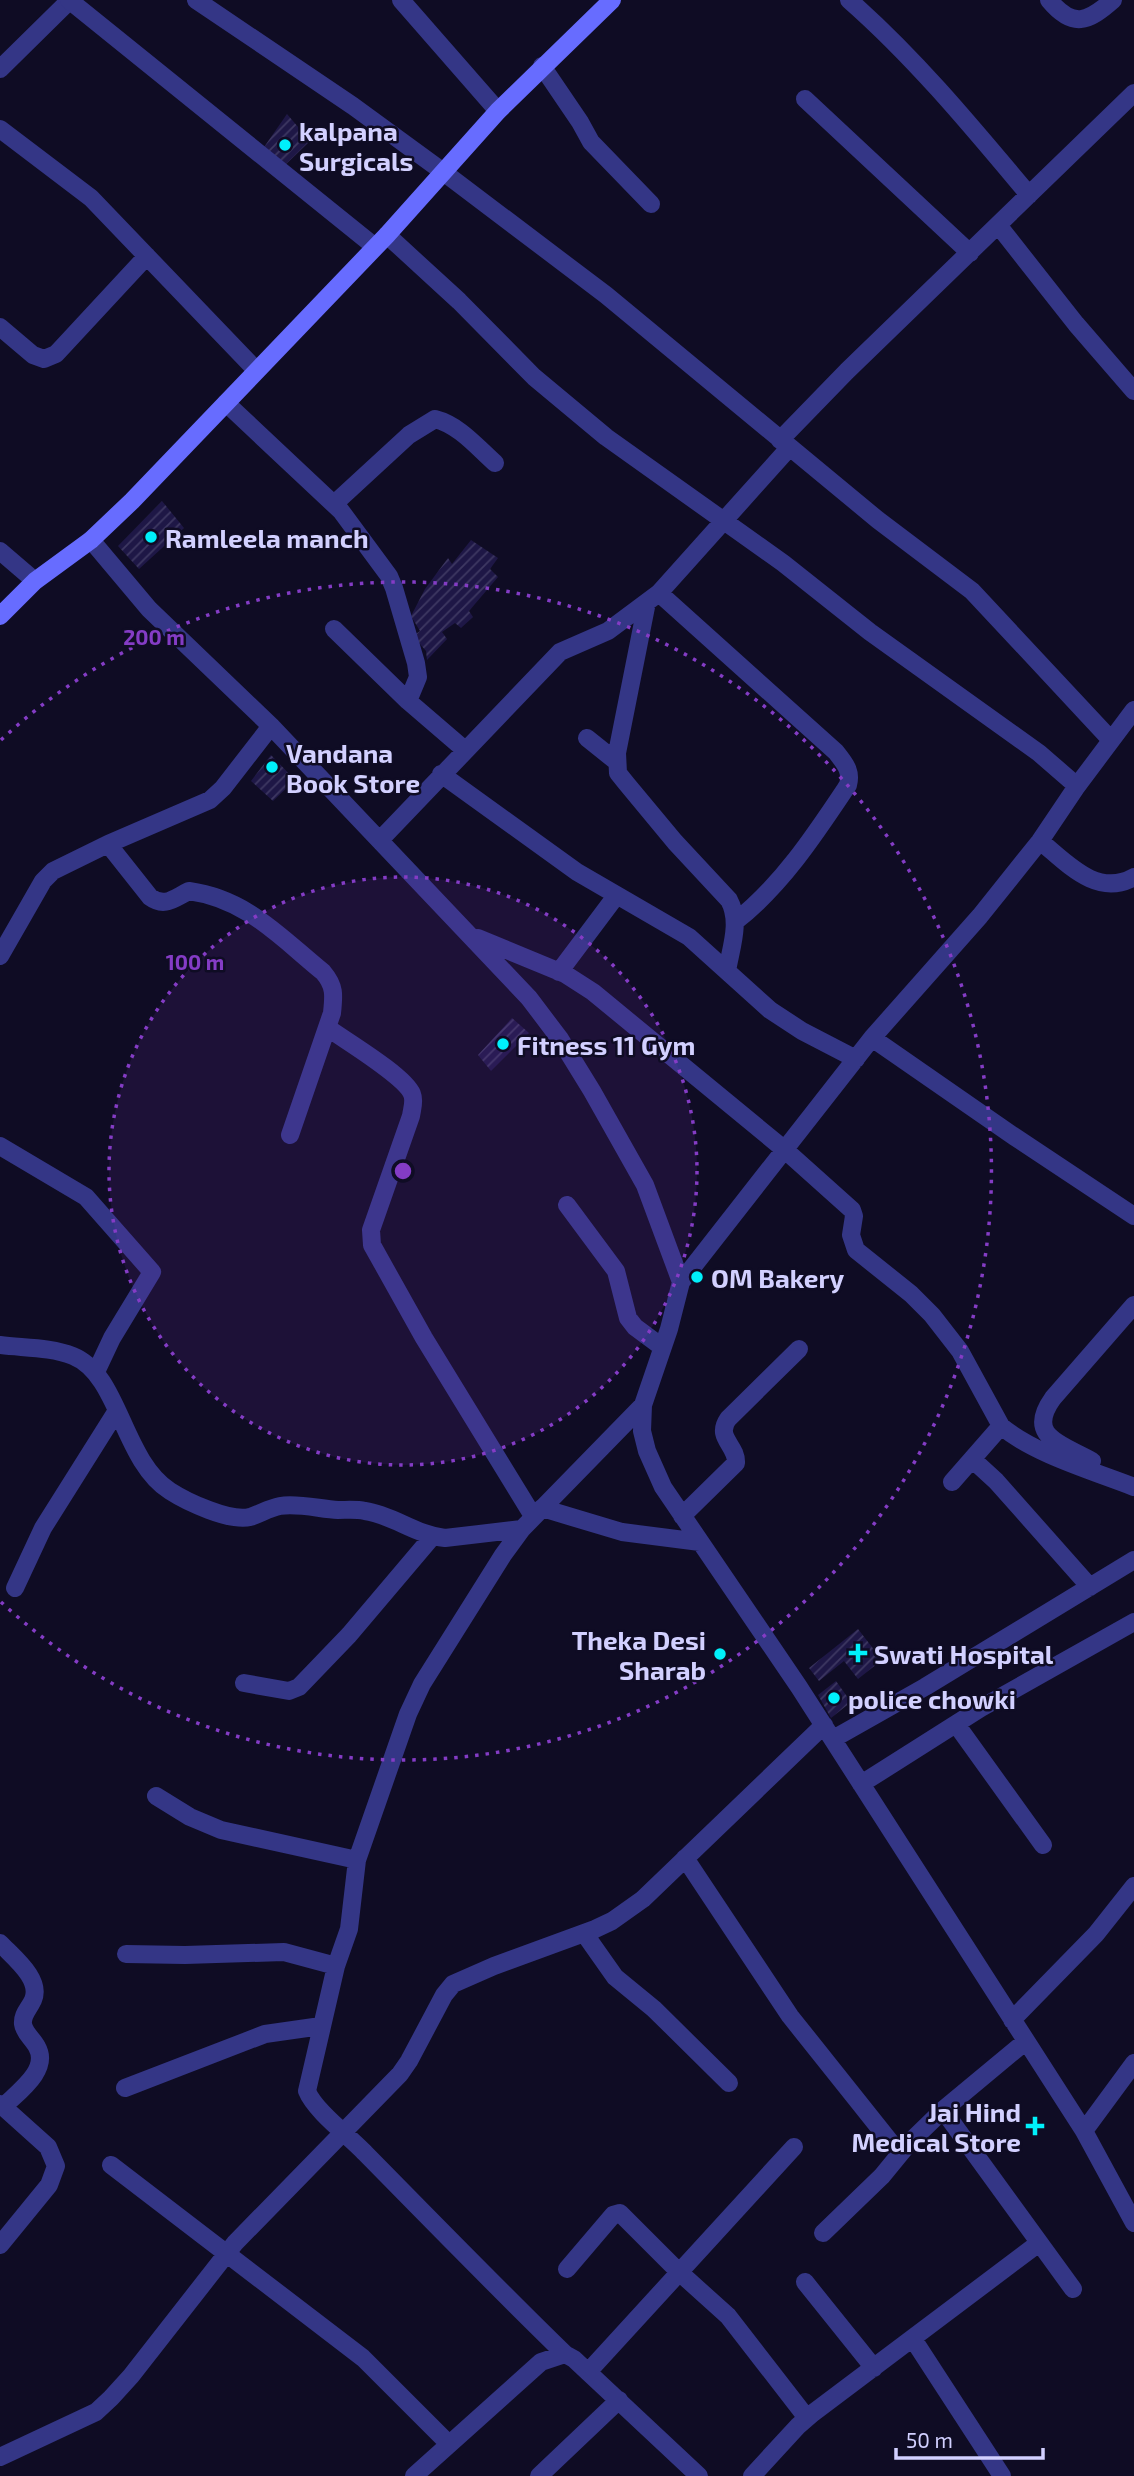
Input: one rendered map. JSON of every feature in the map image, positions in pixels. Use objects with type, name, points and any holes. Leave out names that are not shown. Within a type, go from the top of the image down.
[{"type":"main road","points":[[0,616],[35,581],[91,540],[132,501],[380,240],[498,111],[612,0]]},
{"type":"street","points":[[0,69],[70,0],[459,301],[534,377],[606,437],[1039,753],[1076,786]]},
{"type":"street","points":[[196,0],[353,106],[606,295],[784,444],[972,591],[1111,740]]},
{"type":"street","points":[[401,0],[498,111]]},
{"type":"street","points":[[849,0],[884,31],[945,95],[1029,195]]},
{"type":"street","points":[[1049,0],[1058,11],[1071,19],[1082,20],[1096,15],[1114,0]]},
{"type":"street","points":[[542,66],[591,142],[651,204]]},
{"type":"street","points":[[380,840],[560,652],[608,631],[653,597],[724,522],[784,444],[847,371],[1134,93]]},
{"type":"street","points":[[805,99],[970,253]]},
{"type":"street","points":[[0,129],[90,198],[256,370]]},
{"type":"street","points":[[999,225],[1076,324],[1134,391]]},
{"type":"street","points":[[0,327],[33,355],[44,359],[56,354],[147,256]]},
{"type":"street","points":[[226,403],[334,504],[389,576],[417,670],[418,677],[408,701]]},
{"type":"street","points":[[334,504],[410,435],[435,419],[459,430],[495,463]]},
{"type":"street","points":[[91,540],[149,609],[271,726],[529,998],[561,1039],[645,1185],[681,1282]]},
{"type":"street","points":[[0,551],[35,581]]},
{"type":"street","points":[[653,597],[617,762],[618,773],[675,842],[729,901],[736,921],[727,971]]},
{"type":"street","points":[[653,597],[835,752],[848,768],[848,785],[818,830],[767,894],[736,921]]},
{"type":"street","points":[[334,629],[408,701],[465,750]]},
{"type":"street","points":[[1134,709],[1076,786],[1040,841],[980,916],[872,1038],[681,1282],[678,1301],[643,1405],[642,1431],[663,1487],[828,1732],[1084,2131],[1134,2223]]},
{"type":"street","points":[[0,956],[43,881],[53,871],[107,844],[210,800],[223,788],[271,726]]},
{"type":"street","points":[[587,738],[617,762]]},
{"type":"street","points":[[441,774],[577,872],[689,937],[770,1010],[802,1031],[856,1059]]},
{"type":"street","points":[[1040,841],[1090,880],[1102,884],[1118,884],[1134,877]]},
{"type":"street","points":[[107,844],[150,897],[158,902],[165,903],[189,891],[233,905],[265,922],[332,983],[335,991],[328,1028],[290,1135]]},
{"type":"street","points":[[559,972],[616,896]]},
{"type":"street","points":[[470,935],[559,972],[593,992],[785,1150],[852,1210],[854,1216],[851,1235],[856,1250],[911,1294],[932,1315],[960,1351],[1001,1426],[1038,1449],[1134,1487]]},
{"type":"street","points":[[328,1028],[398,1078],[414,1098],[411,1116],[371,1230],[372,1245],[424,1338],[533,1517]]},
{"type":"street","points":[[872,1038],[1134,1216]]},
{"type":"street","points":[[0,1146],[86,1198],[152,1272],[112,1338],[96,1372]]},
{"type":"street","points":[[567,1205],[615,1271],[628,1318],[635,1327],[663,1347]]},
{"type":"street","points":[[1134,1305],[1053,1398],[1045,1408],[1041,1420],[1043,1430],[1051,1437],[1134,1487]]},
{"type":"street","points":[[0,1345],[64,1354],[85,1363],[96,1372],[146,1468],[159,1484],[187,1501],[238,1518],[249,1518],[282,1506],[364,1511],[381,1515],[432,1536],[445,1538],[533,1517],[700,1542]]},
{"type":"street","points":[[682,1516],[736,1463],[734,1451],[725,1441],[723,1426],[799,1349]]},
{"type":"street","points":[[643,1405],[533,1517],[422,1684],[408,1714],[357,1860],[349,1929],[336,1966],[307,2091],[311,2101],[344,2131],[493,2284],[565,2354],[619,2400],[699,2476]]},
{"type":"street","points":[[15,1588],[43,1528],[117,1412]]},
{"type":"street","points":[[952,1482],[1001,1426]]},
{"type":"street","points":[[972,1458],[996,1481],[1090,1587]]},
{"type":"street","points":[[244,1683],[289,1691],[299,1687],[349,1635],[432,1536]]},
{"type":"street","points":[[0,2457],[96,2412],[131,2376],[227,2253],[400,2074],[410,2061],[444,1995],[453,1984],[612,1921],[643,1899],[685,1858],[828,1732],[925,1687],[1134,1560]]},
{"type":"street","points":[[861,1784],[956,1724],[1134,1622]]},
{"type":"street","points":[[956,1724],[1044,1845]]},
{"type":"street","points":[[156,1796],[221,1830],[357,1860]]},
{"type":"street","points":[[685,1858],[790,2016],[900,2154]]},
{"type":"street","points":[[1012,2020],[1096,1934],[1134,1886]]},
{"type":"street","points":[[584,1933],[615,1977],[654,2009],[729,2083]]},
{"type":"street","points":[[0,1943],[30,1976],[35,1987],[34,1999],[23,2016],[23,2029],[40,2053],[41,2064],[28,2083],[2,2106],[48,2147],[57,2166],[49,2185],[0,2245]]},
{"type":"street","points":[[126,1954],[284,1952],[336,1966]]},
{"type":"street","points":[[125,2088],[265,2035],[321,2026]]},
{"type":"street","points":[[823,2233],[882,2176],[943,2110],[1026,2041]]},
{"type":"street","points":[[1084,2131],[1134,2063]]},
{"type":"street","points":[[943,2110],[1073,2289]]},
{"type":"street","points":[[588,2372],[794,2147]]},
{"type":"street","points":[[111,2165],[363,2358],[449,2444]]},
{"type":"street","points":[[567,2269],[613,2215],[620,2213],[741,2330],[807,2418]]},
{"type":"street","points":[[752,2476],[807,2418],[1040,2243]]},
{"type":"street","points":[[806,2281],[874,2368]]},
{"type":"street","points":[[912,2339],[995,2473]]},
{"type":"street","points":[[414,2476],[541,2362],[565,2354]]},
{"type":"street","points":[[539,2476],[619,2400]]},
{"type":"building","name":"kalpana Surgicals","points":[[287,114],[310,141],[281,169],[262,150]]},
{"type":"building","name":"Ramleela manch","points":[[162,501],[184,528],[139,569],[118,546]]},
{"type":"building","points":[[471,540],[498,558],[490,569],[498,577],[469,611],[473,617],[461,628],[455,623],[442,632],[447,639],[427,660],[426,651],[413,636],[420,631],[411,616],[425,589],[448,558],[452,564]]},
{"type":"building","name":"Vandana Book Store","points":[[271,755],[295,780],[273,801],[251,781]]},
{"type":"building","name":"Fitness 11 Gym","points":[[512,1018],[529,1033],[491,1071],[478,1055]]},
{"type":"building","points":[[858,1629],[882,1660],[858,1679],[844,1661],[819,1681],[809,1668]]},
{"type":"building","name":"police chowki","points":[[836,1681],[851,1702],[831,1718],[818,1695]]},
{"type":"place","name":"kalpana Surgicals","points":[[285,145]]},
{"type":"place","name":"Ramleela manch","points":[[151,537]]},
{"type":"place","name":"Vandana Book Store","points":[[272,767]]},
{"type":"place","name":"Fitness 11 Gym","points":[[503,1044]]},
{"type":"place","name":"OM Bakery","points":[[697,1277]]},
{"type":"place","name":"Swati Hospital","points":[[858,1653]]},
{"type":"place","name":"Theka Desi Sharab","points":[[720,1654]]},
{"type":"place","name":"police chowki","points":[[834,1698]]},
{"type":"place","name":"Jai Hind Medical Store","points":[[1035,2126]]}]
